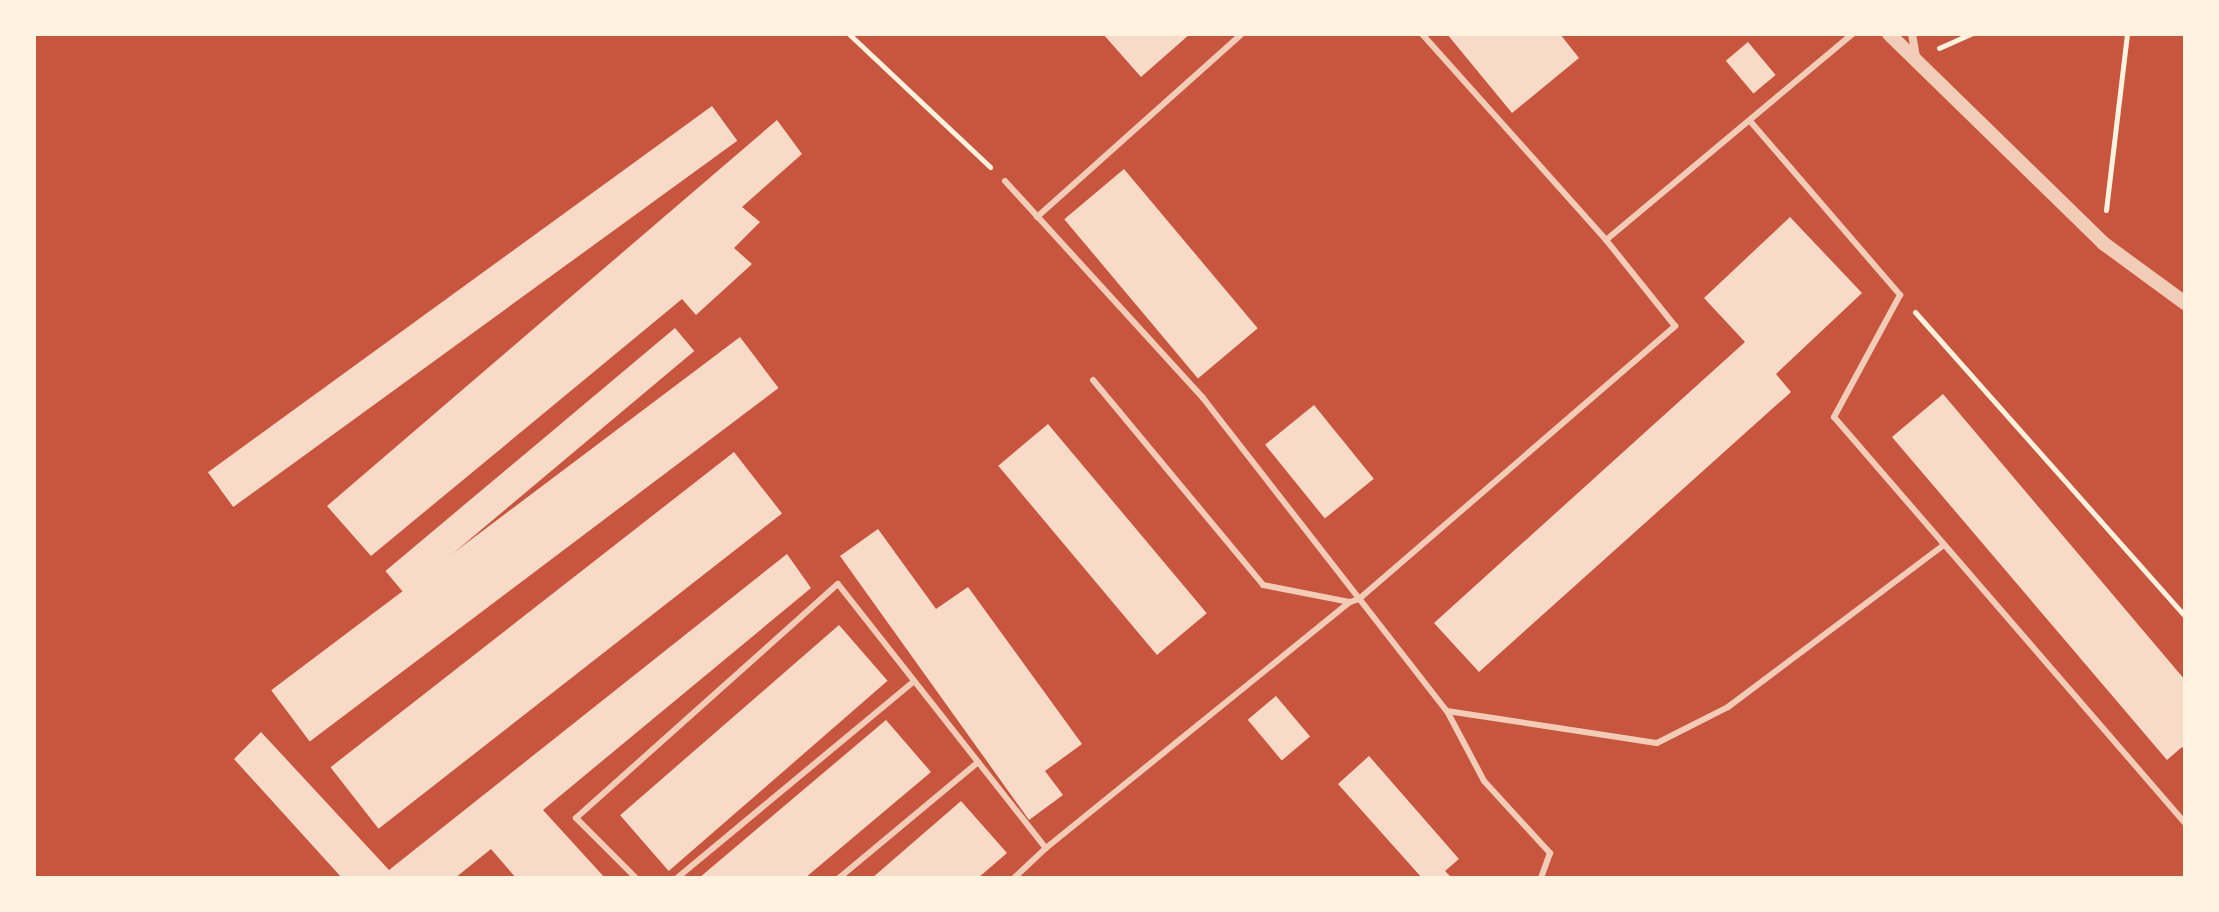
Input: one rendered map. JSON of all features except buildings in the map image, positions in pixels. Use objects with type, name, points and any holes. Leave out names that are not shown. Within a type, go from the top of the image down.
[{"type":"street","points":[[1889,34],[2103,243],[2185,303]]},
{"type":"street","points":[[1912,34],[1917,58]]},
{"type":"lane","points":[[1037,217],[1242,34]]},
{"type":"lane","points":[[1014,878],[1046,848],[1350,602],[1359,599],[1675,326],[1606,240],[1422,34]]},
{"type":"lane","points":[[1606,240],[1852,34]]},
{"type":"lane","points":[[1750,121],[1900,295],[1834,417],[2185,823]]},
{"type":"lane","points":[[1005,181],[1203,398],[1447,711],[1484,781],[1550,853],[1541,878]]},
{"type":"lane","points":[[1093,380],[1263,585],[1350,602]]},
{"type":"lane","points":[[1447,711],[1657,743],[1728,707],[1944,545]]},
{"type":"lane","points":[[636,878],[576,818],[838,584],[1046,848]]},
{"type":"lane","points":[[677,878],[914,681]]},
{"type":"lane","points":[[839,878],[978,762]]},
{"type":"path","points":[[849,34],[1005,181]]},
{"type":"path","points":[[1917,58],[1971,34]]},
{"type":"path","points":[[2103,243],[2127,34]]},
{"type":"path","points":[[1900,295],[2185,616]]}]
